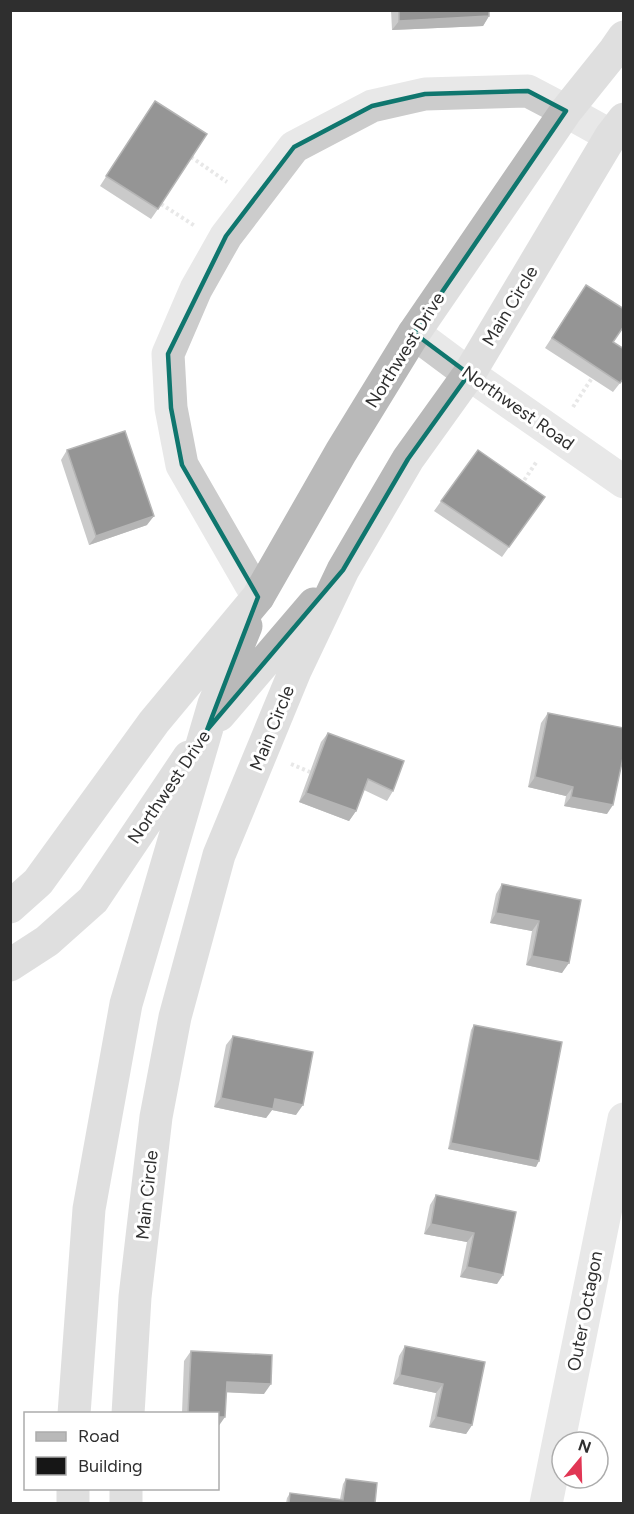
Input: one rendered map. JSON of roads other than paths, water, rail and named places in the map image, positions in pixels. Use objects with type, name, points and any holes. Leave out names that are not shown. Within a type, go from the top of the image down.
[{"type":"street","name":"Northwest Drive","points":[[10,907],[38,882],[154,722],[258,597],[341,452],[414,333],[566,111],[621,43]]},
{"type":"street","points":[[74,1412],[89,1209],[126,1004],[214,704],[258,597],[182,465],[171,408],[168,354],[196,289],[226,236],[294,147],[372,106],[425,94],[528,91],[566,111],[617,128]]},
{"type":"street","name":"Main Circle","points":[[129,1412],[135,1296],[154,1128],[175,1017],[219,855],[295,671],[343,570],[408,459],[469,374],[617,128]]},
{"type":"street","name":"Northwest Road","points":[[414,333],[624,482]]},
{"type":"street","name":"Northwest Drive","points":[[10,965],[47,940],[93,900],[207,730],[343,570]]},
{"type":"street","name":"Outer Octagon","points":[[546,1503],[624,1119]]}]
